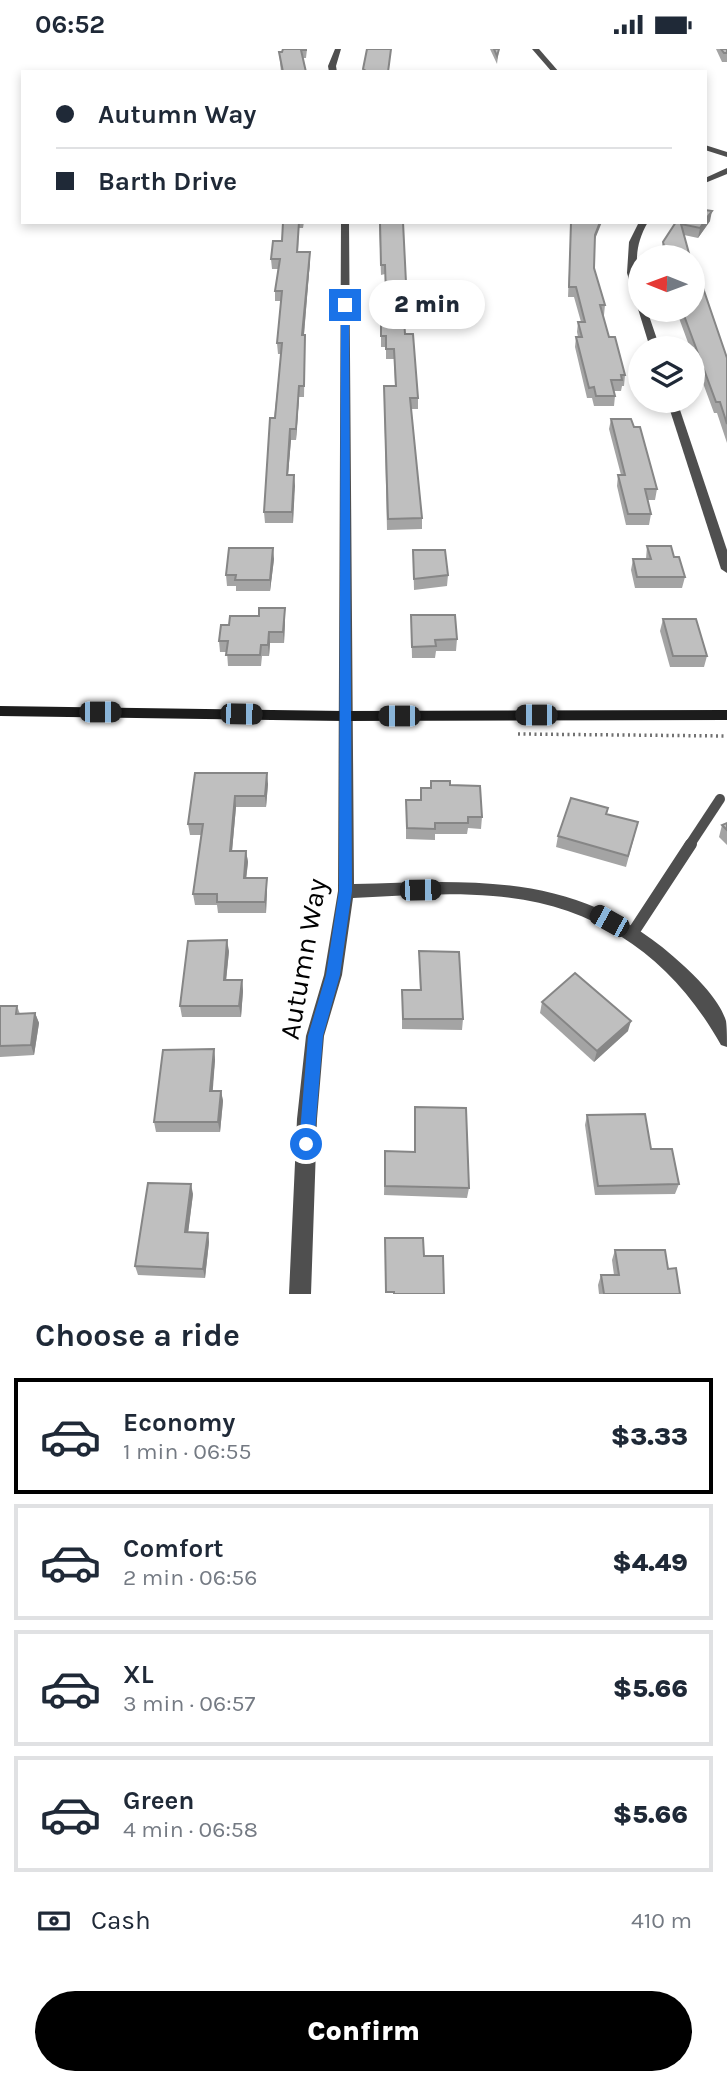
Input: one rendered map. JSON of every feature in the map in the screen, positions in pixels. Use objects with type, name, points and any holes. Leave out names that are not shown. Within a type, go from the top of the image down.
[{"type":"main road","points":[[0,711],[344,716],[727,715]]},
{"type":"street","points":[[333,70],[338,49]]},
{"type":"street","points":[[535,49],[554,70]]},
{"type":"street","points":[[707,148],[727,155]]},
{"type":"street","points":[[707,180],[727,171]]},
{"type":"street","name":"Autumn Way","points":[[300,1294],[307,1119],[315,1036],[333,975],[345,891],[345,224]]},
{"type":"street","points":[[634,245],[642,224]]},
{"type":"street","points":[[676,413],[727,569]]},
{"type":"street","points":[[345,891],[506,890],[541,896],[586,909],[632,934],[672,965],[705,1002],[727,1039]]},
{"type":"lane","points":[[632,934],[720,799]]},
{"type":"path","points":[[518,734],[727,736]]},
{"type":"building","points":[[283,49],[306,49],[301,50],[306,70],[283,70],[279,52]]},
{"type":"building","points":[[367,49],[391,49],[388,70],[363,69]]},
{"type":"building","points":[[283,224],[299,224],[297,252],[310,252],[302,335],[305,335],[304,386],[299,386],[296,429],[290,429],[287,475],[294,475],[292,512],[264,512],[270,418],[275,418],[282,343],[277,343],[282,291],[275,291],[280,259],[271,259],[273,241],[282,241]]},
{"type":"building","points":[[380,224],[403,224],[407,303],[403,303],[405,334],[413,334],[418,398],[410,398],[422,518],[388,519],[384,386],[396,386],[394,349],[386,349],[386,336],[381,336],[381,295],[386,295],[385,265],[381,265]]},
{"type":"building","points":[[571,224],[599,224],[595,235],[594,268],[605,305],[600,305],[609,337],[615,337],[625,375],[621,375],[622,380],[611,380],[615,396],[596,396],[594,387],[589,388],[576,337],[582,337],[578,322],[585,322],[576,287],[569,287]]},
{"type":"building","points":[[675,224],[681,224],[687,245],[664,245]]},
{"type":"building","points":[[681,224],[703,224],[700,228]]},
{"type":"building","points":[[705,294],[727,358],[727,424],[720,402],[716,402],[705,372],[705,336],[692,336],[686,322],[705,322]]},
{"type":"building","points":[[611,419],[631,419],[634,427],[640,427],[657,489],[645,489],[651,514],[628,514],[618,475],[625,475]]},
{"type":"building","points":[[647,546],[671,546],[674,557],[679,557],[685,577],[637,577],[633,559],[651,559]]},
{"type":"building","points":[[229,548],[273,548],[270,580],[235,580],[236,575],[226,575]]},
{"type":"building","points":[[413,550],[445,550],[448,575],[414,579]]},
{"type":"building","points":[[259,608],[285,608],[283,632],[269,632],[268,645],[261,645],[260,655],[226,655],[228,641],[219,641],[221,625],[229,625],[230,616],[259,616]]},
{"type":"building","points":[[411,615],[455,615],[457,639],[435,640],[436,646],[412,647]]},
{"type":"building","points":[[663,619],[696,619],[707,656],[673,656]]},
{"type":"building","points":[[195,773],[267,773],[265,796],[235,796],[230,851],[246,851],[244,878],[267,878],[265,902],[217,902],[217,894],[193,894],[203,824],[188,824]]},
{"type":"building","points":[[431,781],[480,786],[482,817],[468,817],[468,823],[435,823],[435,829],[407,828],[406,800],[421,800],[421,788],[431,788]]},
{"type":"building","points":[[571,798],[608,808],[606,814],[638,822],[628,856],[558,836]]},
{"type":"building","points":[[227,940],[224,980],[242,980],[239,1006],[180,1006],[188,941]]},
{"type":"building","points":[[419,951],[459,952],[463,1019],[403,1019],[402,990],[421,990]]},
{"type":"building","points":[[575,973],[631,1021],[597,1051],[542,1002]]},
{"type":"building","points":[[0,1006],[17,1006],[16,1014],[35,1013],[31,1045],[0,1046]]},
{"type":"building","points":[[214,1049],[210,1091],[221,1091],[218,1122],[154,1122],[163,1050]]},
{"type":"building","points":[[415,1107],[466,1108],[469,1188],[385,1186],[385,1151],[415,1152]]},
{"type":"building","points":[[645,1114],[651,1149],[672,1149],[679,1184],[598,1186],[587,1115]]},
{"type":"building","points":[[148,1183],[191,1184],[185,1232],[208,1233],[203,1269],[135,1266]]},
{"type":"building","points":[[385,1238],[423,1238],[424,1256],[443,1256],[444,1294],[386,1292]]},
{"type":"building","points":[[615,1250],[665,1250],[668,1269],[676,1268],[680,1294],[604,1294],[601,1275],[619,1275]]},
{"type":"route","points":[[306,1144],[315,1036],[333,975],[345,891],[345,305]]}]
